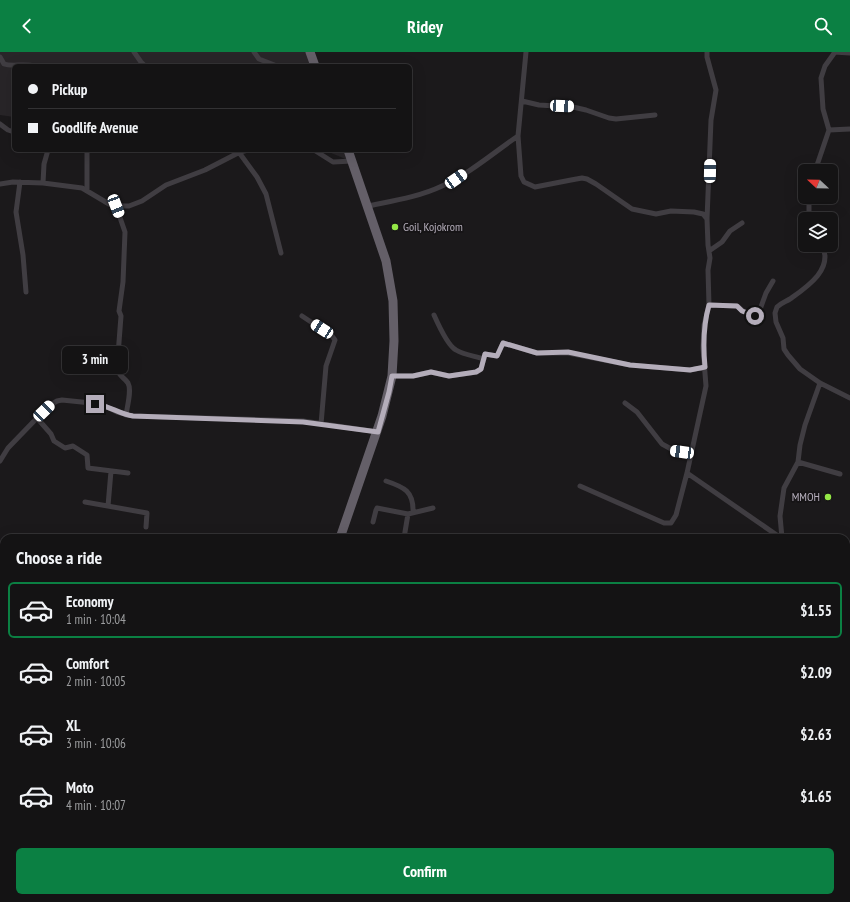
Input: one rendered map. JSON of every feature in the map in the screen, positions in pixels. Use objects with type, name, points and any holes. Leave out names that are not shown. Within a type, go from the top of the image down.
[{"type":"highway","points":[[310,52],[314,64]]},
{"type":"highway","points":[[341,534],[378,432],[389,392],[392,376],[394,340],[391,285],[386,261],[349,152]]},
{"type":"street","points":[[134,52],[143,64]]},
{"type":"street","points":[[254,52],[259,59],[271,64]]},
{"type":"street","points":[[526,52],[518,136],[522,179],[524,182],[532,186],[582,178],[587,179],[632,209],[656,214],[671,211],[694,212],[703,214],[707,219]]},
{"type":"street","points":[[580,486],[664,523],[668,524],[671,522],[676,515],[705,392],[703,348],[704,324],[709,305],[709,251],[707,219],[711,120],[716,90],[707,52]]},
{"type":"street","points":[[817,164],[829,130],[823,109],[821,78],[825,66],[834,52],[850,52]]},
{"type":"street","points":[[0,57],[4,64],[12,65]]},
{"type":"street","points":[[522,101],[539,105],[573,107],[616,120],[655,115]]},
{"type":"street","points":[[0,124],[12,131]]},
{"type":"street","points":[[829,130],[850,129]]},
{"type":"street","points":[[368,206],[418,194],[442,186],[456,179],[518,136]]},
{"type":"street","points":[[43,183],[44,164],[47,152]]},
{"type":"street","points":[[87,152],[87,190]]},
{"type":"street","points":[[0,184],[20,182],[43,183],[82,188],[100,199],[116,206],[129,206],[142,201],[166,185],[205,170],[237,152]]},
{"type":"street","points":[[240,152],[257,176],[266,194],[281,253]]},
{"type":"street","points":[[317,152],[333,162],[352,161]]},
{"type":"street","points":[[20,182],[16,212],[23,255],[26,292]]},
{"type":"street","points":[[116,206],[125,232],[123,282],[119,311],[121,316],[118,368],[119,374],[128,383],[130,389],[126,415]]},
{"type":"street","points":[[709,251],[722,242],[730,231],[742,222]]},
{"type":"street","points":[[824,252],[824,268],[811,282],[777,307],[775,314],[776,322],[783,338],[786,352],[800,369],[820,383],[850,398]]},
{"type":"street","points":[[709,305],[737,306],[742,311],[756,316],[758,315],[766,293],[773,281]]},
{"type":"street","points":[[434,315],[438,325],[453,348],[484,359]]},
{"type":"street","points":[[302,316],[332,336],[335,340],[326,366],[321,424]]},
{"type":"street","points":[[392,376],[413,376],[431,372],[449,376],[476,372],[481,369],[486,354],[498,356],[503,343],[537,353],[568,352],[630,365],[684,370],[705,367]]},
{"type":"street","points":[[782,534],[780,516],[784,488],[798,462],[805,425],[820,383]]},
{"type":"street","points":[[0,461],[8,448],[37,418],[52,404],[62,400],[101,404],[126,415],[303,422],[378,432]]},
{"type":"street","points":[[625,403],[637,412],[662,444],[673,450],[691,453]]},
{"type":"street","points":[[37,418],[51,434],[56,443],[65,448],[72,446],[87,455],[88,468],[128,473]]},
{"type":"street","points":[[798,462],[840,474]]},
{"type":"street","points":[[108,506],[111,471]]},
{"type":"street","points":[[687,473],[776,534]]},
{"type":"street","points":[[386,481],[404,488],[413,500],[405,534]]},
{"type":"street","points":[[85,502],[147,513],[146,527]]},
{"type":"street","points":[[373,522],[376,510],[378,508],[410,513],[434,508]]},
{"type":"shaded area","points":[[0,52],[307,52],[311,64],[12,64],[12,117],[0,115]]},
{"type":"shaded area","points":[[329,152],[345,152],[348,160]]},
{"type":"place","name":"Goil, Kojokrom","points":[[395,227]]},
{"type":"place","name":"MMOH","points":[[828,497]]},
{"type":"route","points":[[95,404],[101,404],[117,412],[133,416],[303,422],[378,432],[392,376],[413,376],[431,372],[449,376],[476,372],[481,369],[485,354],[499,355],[503,343],[537,353],[568,352],[618,363],[690,370],[705,367],[703,348],[704,324],[709,305],[738,306],[742,311],[755,316]]}]
